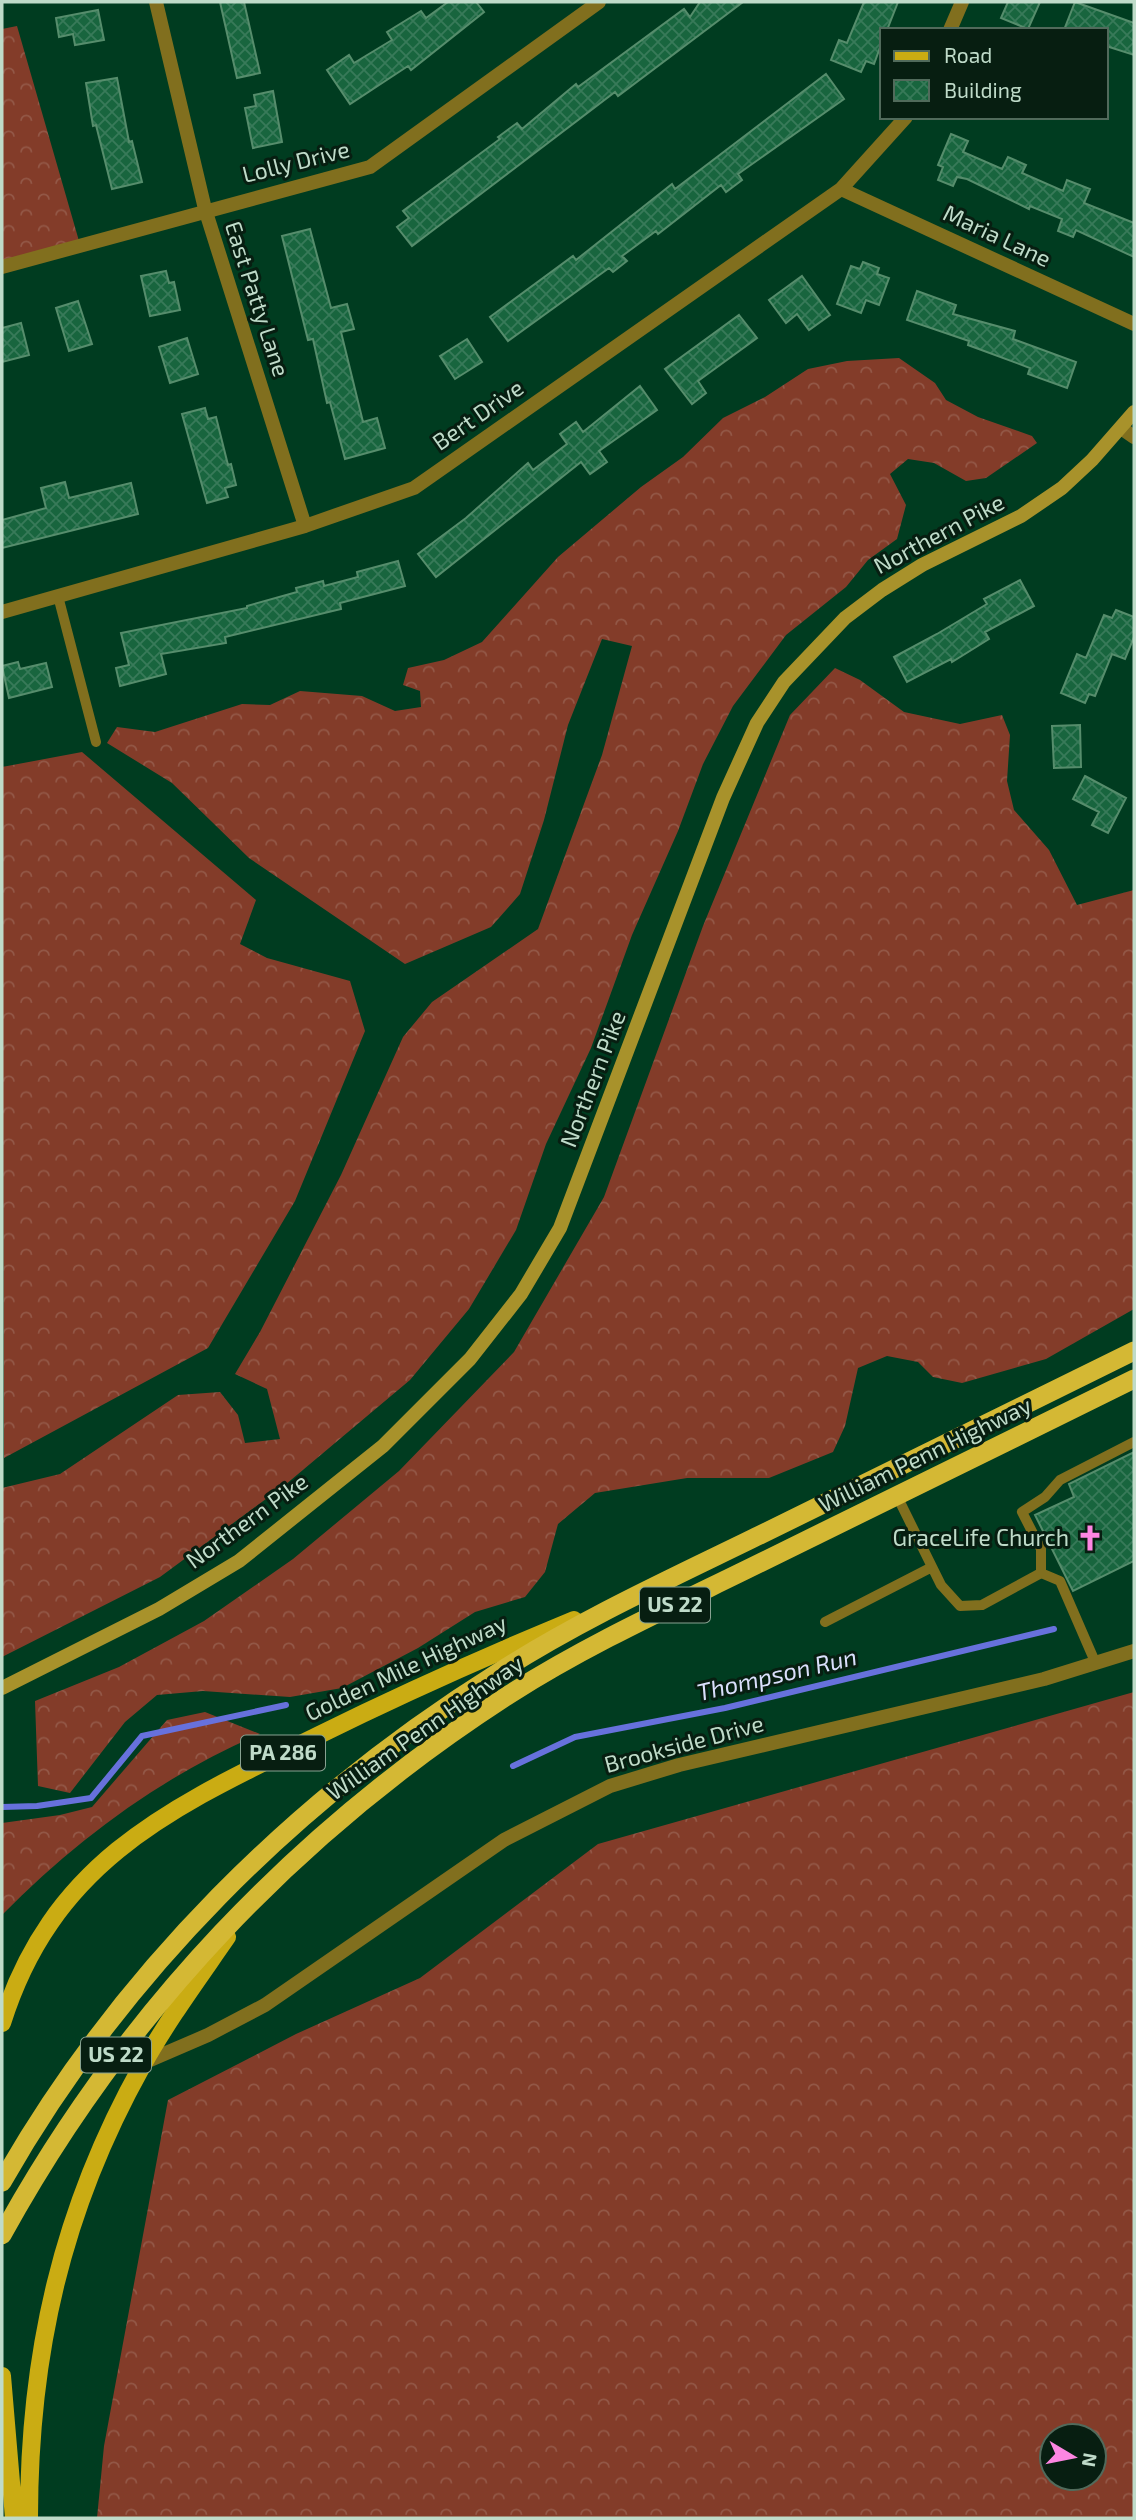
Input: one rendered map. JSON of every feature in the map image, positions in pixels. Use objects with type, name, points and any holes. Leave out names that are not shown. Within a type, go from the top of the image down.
[{"type":"highway","name":"William Penn Highway","points":[[2,2182],[62,2085],[129,1998],[201,1914],[279,1838],[368,1764],[459,1698],[549,1641],[1134,1351]]},
{"type":"highway","name":"William Penn Highway","points":[[2,2235],[54,2143],[106,2068],[184,1971],[257,1894],[383,1784],[512,1693],[609,1638],[1134,1379]]},
{"type":"main road","name":"Northern Pike","points":[[2,1688],[159,1609],[239,1561],[383,1446],[470,1359],[521,1294],[560,1228],[723,798],[757,723],[784,682],[845,618],[882,590],[922,565],[1021,516],[1062,488],[1121,429],[1134,412]]},
{"type":"main road","name":"Golden Mile Highway","points":[[2,2023],[35,1947],[65,1903],[103,1862],[165,1813],[429,1681],[652,1588]]},
{"type":"main road","points":[[29,2518],[32,2412],[54,2280],[88,2177],[143,2063],[257,1894]]},
{"type":"main road","points":[[2,2376],[14,2518]]},
{"type":"street","name":"East Patty Lane","points":[[156,2],[205,209],[305,526]]},
{"type":"street","name":"Lolly Drive","points":[[2,267],[205,209],[369,167],[599,2]]},
{"type":"street","points":[[951,28],[962,2]]},
{"type":"street","name":"Bert Drive","points":[[2,612],[305,526],[414,488],[841,189],[904,119]]},
{"type":"street","name":"Maria Lane","points":[[841,189],[1134,324]]},
{"type":"street","points":[[1121,429],[1134,438]]},
{"type":"street","name":"Brookside Drive","points":[[143,2063],[208,2035],[265,2005],[504,1840],[610,1786],[679,1765],[1096,1664],[1134,1651]]},
{"type":"lane","points":[[58,596],[96,742]]},
{"type":"lane","points":[[1041,1573],[1041,1549],[1021,1512],[1045,1497],[1060,1480],[1134,1442]]},
{"type":"lane","points":[[897,1496],[941,1585],[960,1606],[982,1605],[1041,1573]]},
{"type":"lane","points":[[825,1622],[932,1567]]},
{"type":"lane","points":[[1041,1573],[1060,1581],[1096,1664]]},
{"type":"green space","points":[[17,26],[79,241],[2,264],[2,29]]},
{"type":"green space","points":[[899,358],[935,383],[946,400],[978,417],[1032,436],[1037,443],[986,478],[966,481],[934,463],[908,459],[890,474],[906,505],[897,539],[868,560],[846,587],[786,635],[733,706],[703,764],[678,831],[632,935],[591,1048],[546,1144],[516,1230],[469,1309],[410,1380],[285,1485],[160,1577],[2,1657],[2,1488],[60,1474],[178,1395],[220,1392],[238,1415],[245,1443],[280,1439],[267,1389],[235,1374],[260,1332],[341,1175],[403,1037],[432,1002],[538,929],[602,755],[632,646],[602,639],[568,725],[544,820],[520,894],[491,927],[405,964],[249,858],[172,783],[107,743],[117,727],[155,732],[242,704],[270,705],[300,691],[362,696],[395,711],[421,707],[420,691],[403,685],[408,668],[444,660],[482,642],[558,557],[641,487],[683,457],[723,418],[765,397],[808,369],[847,361]]},
{"type":"green space","points":[[835,668],[860,680],[904,712],[960,724],[1002,715],[1010,735],[1007,781],[1014,810],[1049,850],[1077,905],[1134,890],[1134,1309],[1046,1359],[962,1383],[933,1377],[918,1362],[887,1356],[858,1368],[845,1426],[833,1452],[769,1478],[687,1478],[595,1493],[558,1524],[545,1572],[525,1597],[475,1612],[418,1648],[342,1688],[290,1697],[203,1691],[157,1695],[125,1722],[70,1793],[38,1786],[35,1701],[119,1667],[204,1621],[293,1559],[399,1471],[514,1352],[604,1197],[703,926],[790,715]]},
{"type":"green space","points":[[82,752],[256,900],[240,944],[267,958],[350,981],[365,1031],[295,1201],[208,1348],[4,1458],[2,767]]},
{"type":"green space","points":[[1134,1692],[1134,2518],[97,2518],[104,2446],[168,2100],[296,2034],[420,1978],[598,1844]]},
{"type":"green space","points":[[205,1712],[260,1734],[189,1769],[122,1812],[60,1861],[2,1915],[2,1823],[60,1815],[92,1807],[167,1720]]},
{"type":"building","points":[[220,2],[244,2],[260,73],[237,78]]},
{"type":"building","points":[[448,2],[476,2],[484,12],[411,70],[408,66],[350,104],[327,70],[349,55],[354,63],[392,40],[387,32],[421,11],[426,18]]},
{"type":"building","points":[[700,2],[743,2],[618,96],[615,92],[412,246],[397,227],[409,218],[403,211],[500,139],[498,137],[517,123],[522,129],[576,84],[578,87],[684,9],[690,17]]},
{"type":"building","points":[[864,2],[898,2],[888,28],[880,28],[880,48],[874,64],[866,61],[861,72],[831,60],[839,40],[847,43]]},
{"type":"building","points":[[1008,2],[1040,2],[1028,28],[1001,18]]},
{"type":"building","points":[[1075,2],[1134,23],[1134,55],[1108,47],[1108,28],[1065,28]]},
{"type":"building","points":[[98,10],[104,40],[75,45],[73,34],[59,37],[56,18]]},
{"type":"building","points":[[826,74],[844,99],[738,174],[742,180],[726,192],[721,185],[658,234],[656,231],[622,256],[627,261],[613,272],[609,268],[508,341],[490,317],[573,256],[576,260],[672,184],[675,189]]},
{"type":"building","points":[[117,78],[129,142],[132,141],[142,182],[112,189],[96,125],[93,126],[86,83]]},
{"type":"building","points":[[273,91],[282,142],[253,148],[245,108],[256,106],[254,95]]},
{"type":"building","points":[[951,134],[968,141],[963,152],[1002,169],[1008,157],[1026,165],[1022,173],[1063,191],[1067,180],[1090,189],[1084,203],[1134,223],[1134,257],[1076,230],[1073,237],[1058,231],[1062,219],[1030,206],[1029,209],[967,179],[957,177],[953,186],[938,180],[943,167],[938,165]]},
{"type":"building","points":[[310,229],[331,308],[347,304],[354,329],[341,332],[363,422],[377,418],[385,448],[345,459],[330,402],[327,403],[313,339],[308,340],[282,236]]},
{"type":"building","points":[[863,262],[879,268],[877,274],[889,278],[879,305],[866,300],[861,313],[837,304],[851,266],[860,269]]},
{"type":"building","points":[[166,271],[169,283],[174,282],[180,310],[150,316],[141,276]]},
{"type":"building","points":[[802,276],[830,315],[809,330],[797,314],[786,323],[769,300]]},
{"type":"building","points":[[917,291],[956,305],[953,314],[1015,331],[1013,339],[1076,362],[1067,388],[1028,374],[1030,368],[968,345],[969,341],[907,320]]},
{"type":"building","points":[[78,301],[92,344],[69,351],[56,308]]},
{"type":"building","points":[[739,315],[757,338],[698,381],[706,393],[692,404],[665,369]]},
{"type":"building","points":[[21,323],[29,355],[2,362],[2,328]]},
{"type":"building","points":[[187,338],[198,374],[170,383],[159,347]]},
{"type":"building","points":[[467,339],[482,362],[455,379],[440,356]]},
{"type":"building","points":[[640,386],[657,410],[599,451],[607,462],[590,474],[581,462],[436,577],[418,554],[466,518],[528,463],[533,470],[567,444],[560,434],[576,422],[583,432]]},
{"type":"building","points":[[205,408],[208,419],[216,417],[236,485],[225,488],[228,497],[207,503],[182,414]]},
{"type":"building","points":[[65,482],[69,498],[131,483],[138,514],[2,548],[2,520],[46,508],[41,488]]},
{"type":"building","points":[[398,561],[405,586],[340,603],[341,609],[225,637],[226,643],[161,654],[166,674],[120,686],[116,668],[129,665],[121,633],[247,608],[297,592],[296,588],[323,581],[324,586],[358,577],[357,572]]},
{"type":"building","points":[[1020,580],[1034,606],[985,632],[989,639],[952,662],[951,659],[907,682],[894,657],[987,604],[984,599]]},
{"type":"building","points":[[1116,610],[1134,617],[1134,637],[1125,659],[1112,654],[1095,696],[1089,694],[1085,703],[1061,693],[1077,654],[1086,658],[1104,615],[1112,618]]},
{"type":"building","points":[[18,662],[20,669],[46,663],[52,687],[9,698],[2,666]]},
{"type":"building","points":[[1080,725],[1081,767],[1054,768],[1052,726]]},
{"type":"building","points":[[1085,776],[1126,798],[1108,833],[1092,825],[1099,812],[1073,799]]},
{"type":"building","name":"GraceLife Church","points":[[1134,1452],[1134,1561],[1073,1591],[1035,1515],[1074,1497],[1069,1484]]},
{"type":"waterway","name":"Thompson Run","points":[[513,1766],[575,1737],[725,1708],[1054,1629]]},
{"type":"waterway","name":"Thompson Run","points":[[2,1807],[37,1806],[91,1798],[142,1736],[286,1705]]},
{"type":"place","name":"GraceLife Church","points":[[1090,1538]]}]
